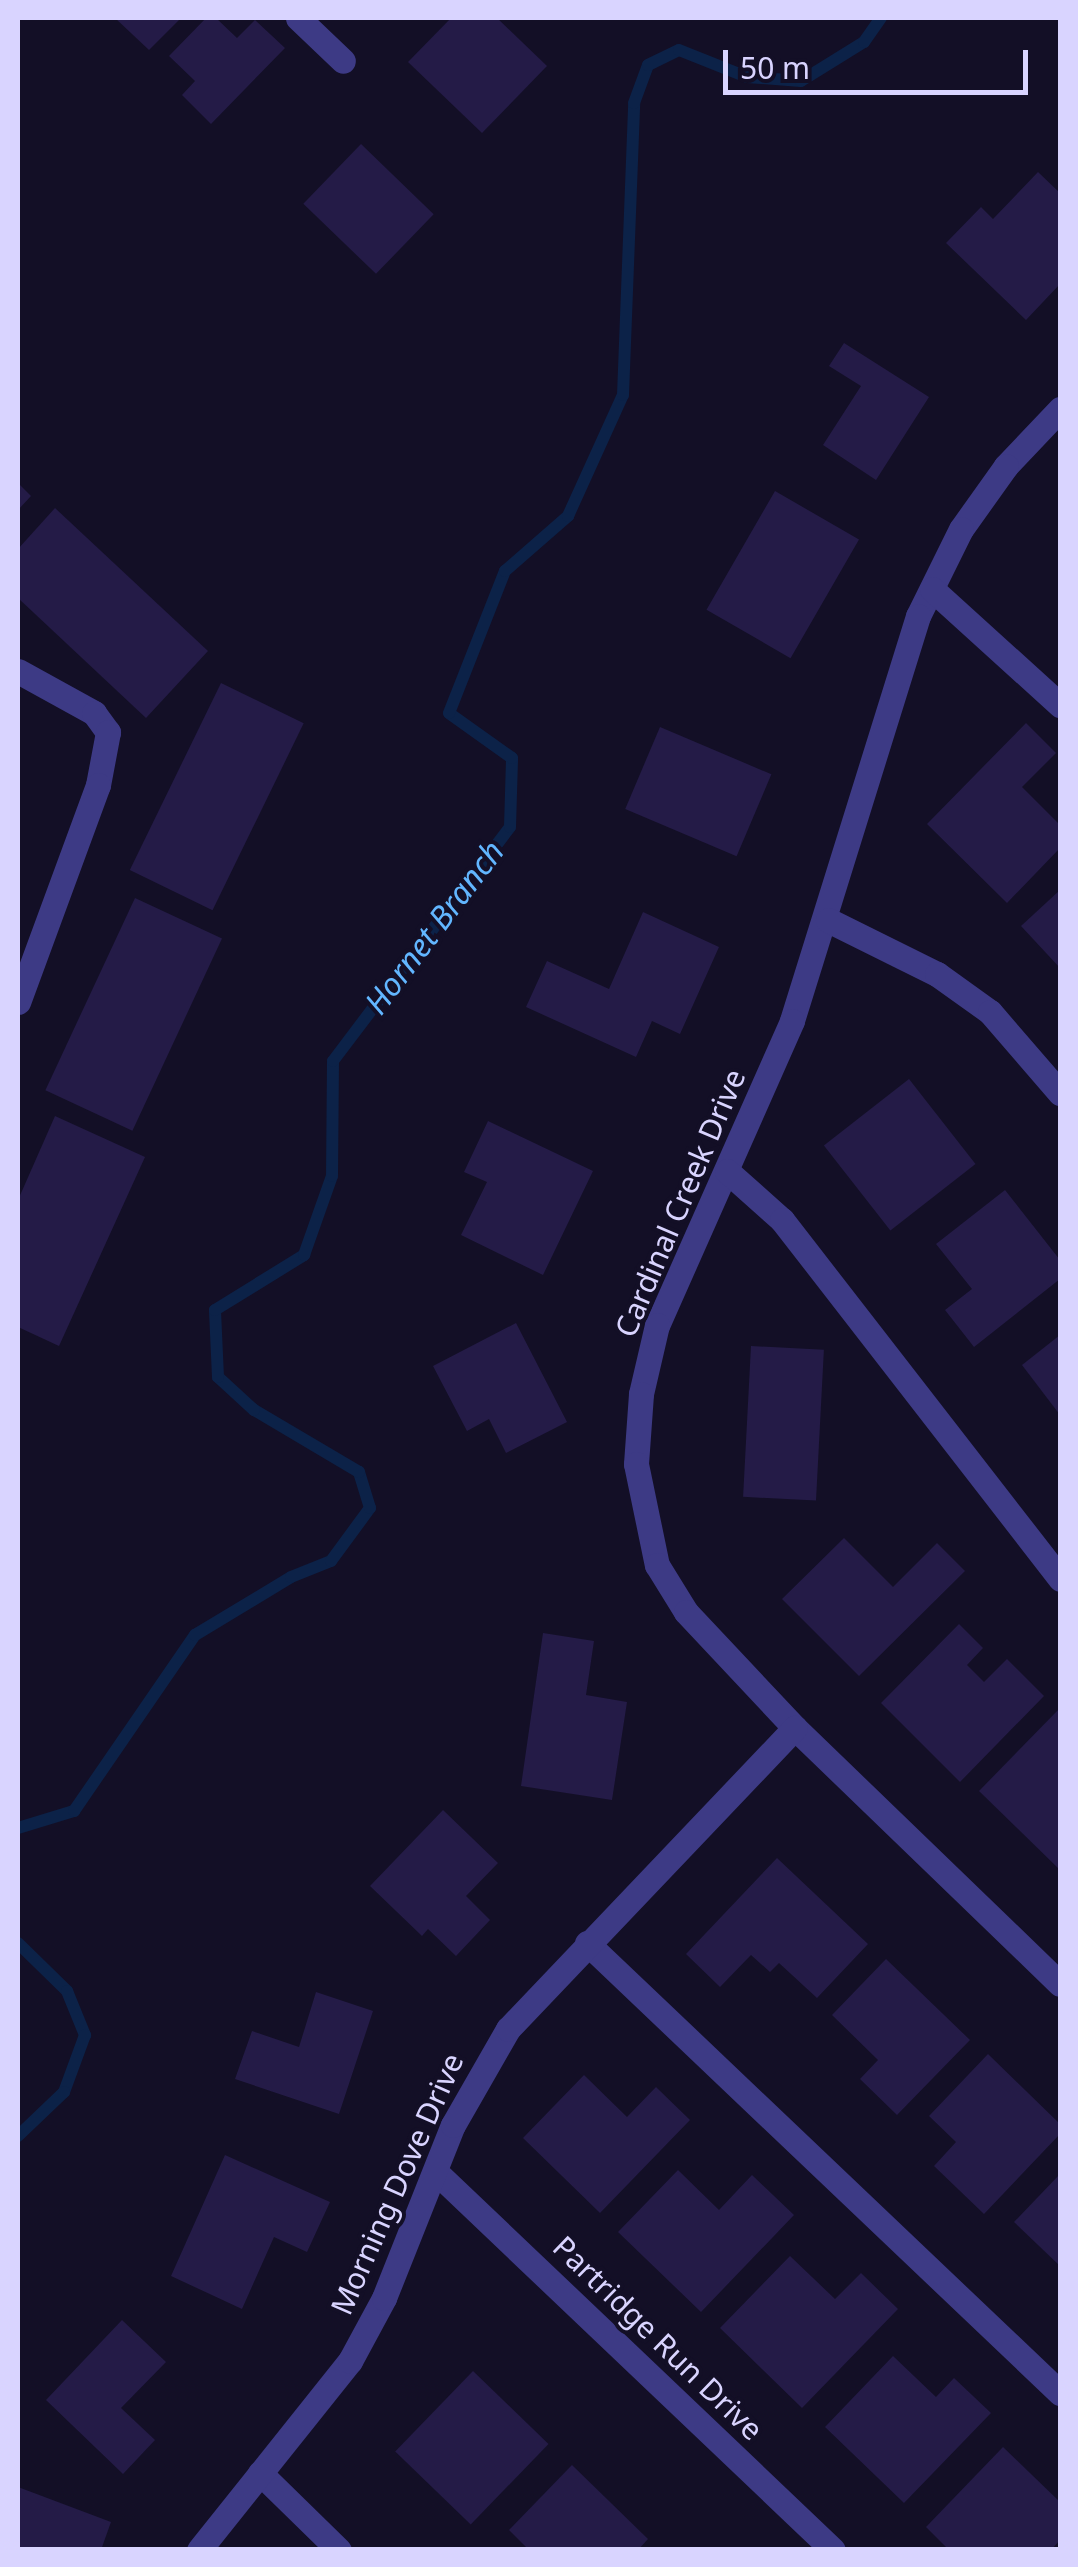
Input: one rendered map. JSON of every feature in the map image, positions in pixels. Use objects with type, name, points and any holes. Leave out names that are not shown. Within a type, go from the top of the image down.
[{"type":"street","points":[[298,18],[343,61]]},
{"type":"street","name":"Cardinal Creek Drive","points":[[1060,409],[972,513],[932,589],[893,687],[828,920],[727,1171],[657,1325],[641,1394],[636,1464],[657,1565],[720,1652],[1060,1984]]},
{"type":"street","points":[[932,589],[1060,705]]},
{"type":"street","points":[[18,671],[94,712],[108,732],[98,785],[18,1002]]},
{"type":"street","points":[[828,920],[938,974],[990,1012],[1060,1093]]},
{"type":"street","points":[[727,1171],[782,1220],[1060,1579]]},
{"type":"street","name":"Morning Dove Drive","points":[[199,2550],[350,2362],[438,2174],[453,2126],[508,2029],[794,1728]]},
{"type":"street","points":[[587,1942],[1060,2393]]},
{"type":"street","name":"Partridge Run Drive","points":[[438,2174],[833,2550]]},
{"type":"street","points":[[260,2473],[339,2550]]},
{"type":"building","points":[[115,18],[181,18],[149,50]]},
{"type":"building","points":[[206,18],[216,18],[237,38],[255,20],[285,48],[211,124],[182,95],[195,81],[169,56]]},
{"type":"building","points":[[451,18],[497,18],[547,66],[482,133],[408,62]]},
{"type":"building","points":[[361,144],[434,214],[376,274],[303,204]]},
{"type":"building","points":[[1038,172],[1060,193],[1060,284],[1026,320],[946,243],[981,207],[993,219]]},
{"type":"building","points":[[844,343],[929,397],[876,480],[823,445],[861,386],[829,366]]},
{"type":"building","points":[[18,483],[31,496],[18,510]]},
{"type":"building","points":[[775,491],[859,540],[791,658],[706,610]]},
{"type":"building","points":[[55,508],[208,651],[146,718],[18,598],[18,549]]},
{"type":"building","points":[[221,683],[304,723],[213,910],[130,870]]},
{"type":"building","points":[[1026,723],[1056,753],[1022,787],[1060,825],[1060,848],[1007,903],[927,824]]},
{"type":"building","points":[[660,727],[771,774],[737,856],[625,809]]},
{"type":"building","points":[[1060,890],[1060,968],[1021,926]]},
{"type":"building","points":[[135,898],[222,939],[132,1131],[45,1090]]},
{"type":"building","points":[[643,912],[719,947],[680,1034],[652,1021],[636,1057],[526,1007],[547,961],[609,989]]},
{"type":"building","points":[[909,1079],[975,1164],[890,1231],[824,1145]]},
{"type":"building","points":[[55,1116],[145,1157],[59,1346],[18,1327],[18,1200]]},
{"type":"building","points":[[488,1121],[593,1171],[543,1275],[461,1235],[487,1182],[464,1172]]},
{"type":"building","points":[[1005,1190],[1060,1260],[1060,1279],[974,1347],[945,1310],[972,1289],[936,1244]]},
{"type":"building","points":[[516,1323],[567,1422],[506,1453],[489,1419],[467,1431],[433,1366]]},
{"type":"building","points":[[1060,1335],[1060,1415],[1022,1365]]},
{"type":"building","points":[[751,1346],[824,1350],[816,1501],[743,1497]]},
{"type":"building","points":[[844,1538],[893,1587],[937,1543],[965,1571],[859,1676],[782,1599]]},
{"type":"building","points":[[959,1624],[983,1648],[967,1665],[984,1682],[1007,1659],[1044,1696],[960,1782],[881,1703]]},
{"type":"building","points":[[543,1633],[594,1641],[586,1695],[627,1702],[612,1800],[521,1786]]},
{"type":"building","points":[[1060,1708],[1060,1870],[979,1791]]},
{"type":"building","points":[[443,1810],[498,1863],[466,1896],[490,1920],[456,1956],[428,1929],[422,1936],[370,1886]]},
{"type":"building","points":[[777,1858],[868,1944],[817,1998],[779,1963],[770,1972],[751,1955],[720,1987],[686,1954]]},
{"type":"building","points":[[886,1959],[970,2040],[897,2115],[860,2079],[878,2060],[832,2015]]},
{"type":"building","points":[[316,1992],[373,2011],[339,2114],[235,2079],[252,2031],[299,2047]]},
{"type":"building","points":[[988,2054],[1060,2124],[1060,2134],[984,2214],[934,2166],[956,2142],[929,2116]]},
{"type":"building","points":[[584,2075],[627,2117],[656,2087],[690,2120],[600,2213],[523,2138]]},
{"type":"building","points":[[225,2155],[330,2202],[307,2252],[274,2237],[242,2309],[171,2276]]},
{"type":"building","points":[[678,2170],[719,2210],[752,2175],[794,2215],[701,2312],[618,2232]]},
{"type":"building","points":[[1060,2174],[1060,2266],[1014,2222]]},
{"type":"building","points":[[790,2256],[835,2299],[861,2273],[898,2309],[802,2408],[720,2328]]},
{"type":"building","points":[[122,2320],[166,2362],[121,2408],[155,2440],[123,2474],[46,2400]]},
{"type":"building","points":[[893,2356],[936,2397],[954,2378],[991,2413],[904,2503],[825,2427]]},
{"type":"building","points":[[473,2371],[549,2444],[471,2525],[395,2452]]},
{"type":"building","points":[[1003,2447],[1060,2502],[1060,2540],[1051,2550],[949,2550],[926,2527]]},
{"type":"building","points":[[572,2465],[648,2539],[638,2550],[529,2550],[509,2530]]},
{"type":"building","points":[[18,2487],[111,2522],[101,2550],[18,2550]]},
{"type":"waterway","name":"Hornet Branch","points":[[18,1828],[74,1811],[195,1635],[291,1577],[331,1561],[370,1508],[359,1472],[254,1410],[218,1377],[215,1310],[304,1255],[332,1176],[333,1061],[510,827],[512,758],[449,713],[505,571],[568,516],[623,395],[634,103],[648,65],[679,50],[747,77],[801,81],[864,42],[881,18]]},
{"type":"waterway","name":"Hornet Branch","points":[[18,1943],[67,1991],[85,2035],[64,2092],[18,2136]]}]
